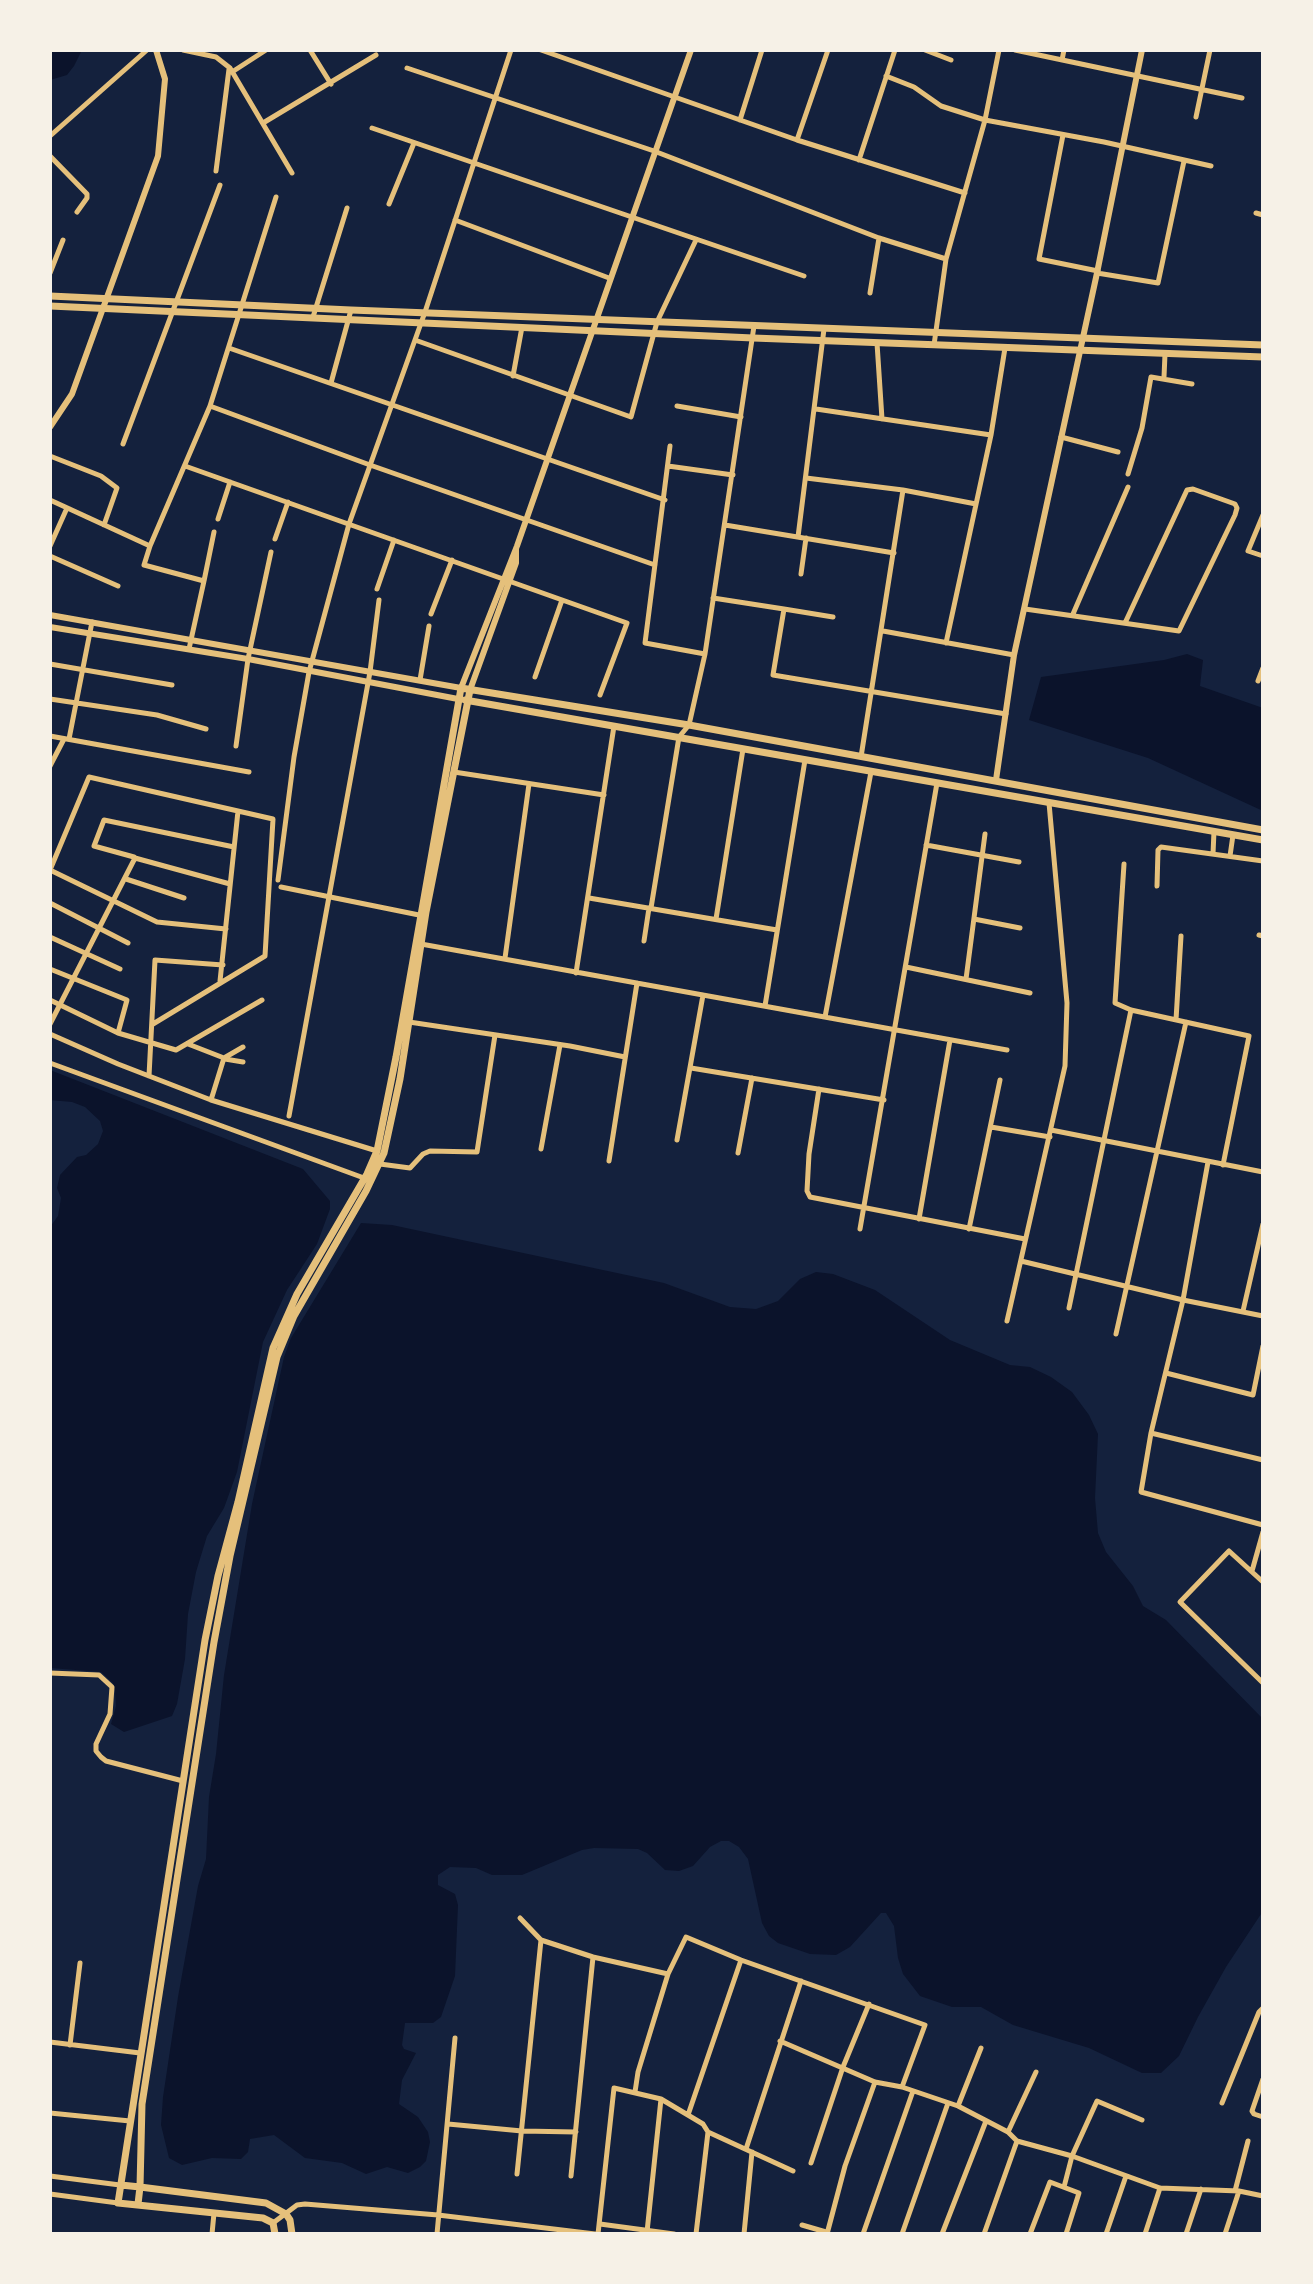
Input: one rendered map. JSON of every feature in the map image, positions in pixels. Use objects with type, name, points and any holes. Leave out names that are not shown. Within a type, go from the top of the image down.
[{"type":"main road","points":[[50,296],[314,313]]},
{"type":"main road","points":[[50,306],[239,315],[425,312],[1263,345]]},
{"type":"main road","points":[[350,314],[422,322],[591,331],[1263,357]]},
{"type":"main road","points":[[914,332],[914,344]]},
{"type":"main road","points":[[1193,343],[1193,355]]},
{"type":"main road","points":[[275,2234],[273,2223],[263,2218],[118,2203],[205,1640],[220,1567],[273,1348],[297,1294],[377,1151],[409,1022],[420,944],[454,772],[463,700],[461,688],[689,725],[1263,830]]},
{"type":"main road","points":[[138,2204],[142,2104],[230,1556],[277,1357],[294,1316],[380,1164],[396,1078],[419,915],[463,700],[470,690]]},
{"type":"main road","points":[[463,700],[1263,840]]},
{"type":"main road","points":[[121,2185],[266,2203],[286,2214],[292,2234]]},
{"type":"street","points":[[50,136],[147,50]]},
{"type":"street","points":[[50,427],[72,394],[158,156],[165,79],[156,50]]},
{"type":"street","points":[[183,50],[216,54],[231,70],[292,173]]},
{"type":"street","points":[[231,70],[266,50]]},
{"type":"street","points":[[310,50],[331,84]]},
{"type":"street","points":[[278,880],[294,757],[311,661],[349,524],[422,322],[511,50]]},
{"type":"street","points":[[541,50],[797,140],[965,193]]},
{"type":"street","points":[[50,615],[461,688],[516,563],[517,546],[525,519],[691,50]]},
{"type":"street","points":[[740,120],[762,50]]},
{"type":"street","points":[[797,140],[828,50]]},
{"type":"street","points":[[859,160],[895,50]]},
{"type":"street","points":[[925,50],[951,60]]},
{"type":"street","points":[[934,345],[946,259],[985,120],[999,50]]},
{"type":"street","points":[[1015,50],[1242,98]]},
{"type":"street","points":[[1062,60],[1064,50]]},
{"type":"street","points":[[996,780],[1014,655],[1098,272],[1142,50]]},
{"type":"street","points":[[1196,117],[1210,50]]},
{"type":"street","points":[[263,123],[376,55]]},
{"type":"street","points":[[407,68],[654,151],[879,238],[946,259]]},
{"type":"street","points":[[216,171],[231,70]]},
{"type":"street","points":[[886,76],[914,87],[941,106],[985,120],[1211,166]]},
{"type":"street","points":[[372,128],[804,276]]},
{"type":"street","points":[[1063,135],[1039,259],[1098,272],[1158,283],[1184,161]]},
{"type":"street","points":[[389,204],[414,143]]},
{"type":"street","points":[[50,156],[87,194],[77,212]]},
{"type":"street","points":[[123,444],[220,185]]},
{"type":"street","points":[[204,581],[144,565],[210,406],[276,197]]},
{"type":"street","points":[[314,313],[347,208]]},
{"type":"street","points":[[455,220],[609,278]]},
{"type":"street","points":[[870,293],[879,238]]},
{"type":"street","points":[[50,273],[63,240]]},
{"type":"street","points":[[415,340],[631,417],[657,322],[696,240]]},
{"type":"street","points":[[331,383],[350,314]]},
{"type":"street","points":[[644,941],[679,737],[689,725],[705,654],[754,326]]},
{"type":"street","points":[[513,376],[522,327]]},
{"type":"street","points":[[798,537],[824,329]]},
{"type":"street","points":[[877,343],[882,419]]},
{"type":"street","points":[[229,348],[665,500]]},
{"type":"street","points":[[946,643],[991,435],[1005,348]]},
{"type":"street","points":[[1164,377],[1165,354]]},
{"type":"street","points":[[1128,474],[1142,428],[1151,377],[1192,384]]},
{"type":"street","points":[[210,406],[655,565]]},
{"type":"street","points":[[677,406],[741,417]]},
{"type":"street","points":[[816,409],[991,435]]},
{"type":"street","points":[[1061,437],[1118,452]]},
{"type":"street","points":[[670,446],[645,643],[705,654]]},
{"type":"street","points":[[50,456],[101,476],[117,488],[104,525]]},
{"type":"street","points":[[185,466],[627,623],[600,695]]},
{"type":"street","points":[[668,466],[733,475]]},
{"type":"street","points":[[806,478],[903,490],[976,504]]},
{"type":"street","points":[[218,519],[230,482]]},
{"type":"street","points":[[1073,614],[1128,487]]},
{"type":"street","points":[[1025,609],[1073,614],[1125,623],[1180,629],[1235,515],[1235,504],[1193,489],[1187,490],[1125,623]]},
{"type":"street","points":[[861,757],[903,490]]},
{"type":"street","points":[[50,500],[150,546]]},
{"type":"street","points":[[275,539],[288,502]]},
{"type":"street","points":[[50,546],[67,508]]},
{"type":"street","points":[[1263,515],[1248,551],[1263,556]]},
{"type":"street","points":[[725,525],[894,553]]},
{"type":"street","points":[[189,649],[214,532]]},
{"type":"street","points":[[801,574],[806,538]]},
{"type":"street","points":[[377,589],[394,540]]},
{"type":"street","points":[[236,746],[248,659],[271,552]]},
{"type":"street","points":[[50,556],[118,586]]},
{"type":"street","points":[[431,614],[452,560]]},
{"type":"street","points":[[470,690],[506,580]]},
{"type":"street","points":[[713,598],[833,617]]},
{"type":"street","points":[[289,1116],[370,672],[379,600]]},
{"type":"street","points":[[535,677],[562,600]]},
{"type":"street","points":[[784,609],[773,675],[1006,714]]},
{"type":"street","points":[[50,766],[67,739],[92,622]]},
{"type":"street","points":[[420,680],[429,626]]},
{"type":"street","points":[[50,627],[248,659],[463,700]]},
{"type":"street","points":[[883,631],[1014,655]]},
{"type":"street","points":[[50,664],[172,685]]},
{"type":"street","points":[[1258,681],[1263,668]]},
{"type":"street","points":[[50,699],[157,715],[206,729]]},
{"type":"street","points":[[576,973],[614,726]]},
{"type":"street","points":[[50,736],[249,772]]},
{"type":"street","points":[[716,919],[743,749]]},
{"type":"street","points":[[765,1006],[805,760]]},
{"type":"street","points":[[454,772],[604,795]]},
{"type":"street","points":[[825,1017],[871,772]]},
{"type":"street","points":[[153,1024],[265,956],[273,819],[89,777],[50,870],[157,922],[226,929]]},
{"type":"street","points":[[860,1229],[937,783]]},
{"type":"street","points":[[505,958],[529,784]]},
{"type":"street","points":[[1007,1321],[1065,1066],[1067,1003],[1049,803]]},
{"type":"street","points":[[220,982],[238,811]]},
{"type":"street","points":[[230,884],[94,846],[104,820],[234,847]]},
{"type":"street","points":[[1213,854],[1214,831]]},
{"type":"street","points":[[966,979],[985,834]]},
{"type":"street","points":[[1230,856],[1233,835]]},
{"type":"street","points":[[926,845],[1019,862]]},
{"type":"street","points":[[1157,886],[1158,850],[1161,847],[1263,861]]},
{"type":"street","points":[[50,1024],[135,858]]},
{"type":"street","points":[[1124,864],[1115,1003],[1131,1010],[1249,1036],[1223,1165]]},
{"type":"street","points":[[126,879],[184,898]]},
{"type":"street","points":[[281,887],[419,915]]},
{"type":"street","points":[[589,898],[777,930]]},
{"type":"street","points":[[50,903],[128,943]]},
{"type":"street","points":[[974,919],[1020,928]]},
{"type":"street","points":[[1176,1020],[1181,936]]},
{"type":"street","points":[[50,937],[120,969]]},
{"type":"street","points":[[420,944],[1007,1050]]},
{"type":"street","points":[[149,1076],[155,960],[223,965]]},
{"type":"street","points":[[906,967],[1030,993]]},
{"type":"street","points":[[50,969],[127,1000],[118,1033]]},
{"type":"street","points":[[609,1161],[637,983]]},
{"type":"street","points":[[677,1140],[703,995]]},
{"type":"street","points":[[50,1000],[118,1033],[176,1050],[262,1000]]},
{"type":"street","points":[[1069,1308],[1131,1010]]},
{"type":"street","points":[[409,1022],[625,1057]]},
{"type":"street","points":[[1116,1334],[1186,1022]]},
{"type":"street","points":[[50,1034],[211,1100],[377,1151]]},
{"type":"street","points":[[380,1164],[410,1168],[430,1151],[477,1152],[495,1035]]},
{"type":"street","points":[[919,1219],[950,1040]]},
{"type":"street","points":[[187,1044],[243,1062]]},
{"type":"street","points":[[541,1149],[560,1045]]},
{"type":"street","points":[[211,1100],[224,1058],[243,1047]]},
{"type":"street","points":[[50,1063],[364,1178]]},
{"type":"street","points":[[691,1068],[884,1100]]},
{"type":"street","points":[[738,1153],[752,1078]]},
{"type":"street","points":[[969,1229],[1000,1080]]},
{"type":"street","points":[[819,1089],[809,1154],[807,1193],[810,1197],[1025,1239]]},
{"type":"street","points":[[991,1127],[1104,1140],[1263,1172]]},
{"type":"street","points":[[1208,1162],[1183,1300],[1151,1433],[1141,1492],[1263,1525]]},
{"type":"street","points":[[1243,1311],[1263,1224]]},
{"type":"street","points":[[1021,1261],[1263,1316]]},
{"type":"street","points":[[1166,1373],[1253,1395],[1263,1346]]},
{"type":"street","points":[[1151,1433],[1263,1460]]},
{"type":"street","points":[[1252,1571],[1263,1532]]},
{"type":"street","points":[[1263,1582],[1229,1551],[1180,1602],[1263,1683]]},
{"type":"street","points":[[50,1673],[99,1675],[112,1687],[110,1714],[96,1744],[96,1751],[101,1757],[106,1761],[183,1781]]},
{"type":"street","points":[[520,1918],[541,1940],[593,1957],[668,1974]]},
{"type":"street","points":[[635,2092],[638,2072],[668,1974],[686,1937],[741,1960],[925,2025],[902,2087]]},
{"type":"street","points":[[517,2174],[541,1940]]},
{"type":"street","points":[[571,2176],[593,1957]]},
{"type":"street","points":[[688,2115],[741,1960]]},
{"type":"street","points":[[70,2045],[80,1963]]},
{"type":"street","points":[[744,2234],[749,2150],[780,2041],[801,1981]]},
{"type":"street","points":[[811,2163],[843,2067],[869,2004]]},
{"type":"street","points":[[1222,2103],[1263,2008]]},
{"type":"street","points":[[437,2234],[455,2038]]},
{"type":"street","points":[[780,2041],[875,2082],[892,2084],[958,2106],[1008,2132],[1017,2141],[1072,2156],[1160,2188],[1237,2191],[1263,2196]]},
{"type":"street","points":[[50,2042],[140,2053]]},
{"type":"street","points":[[958,2106],[981,2048]]},
{"type":"street","points":[[1008,2132],[1036,2072]]},
{"type":"street","points":[[1263,2079],[1252,2111],[1263,2117]]},
{"type":"street","points":[[802,2225],[826,2233],[845,2166],[875,2082]]},
{"type":"street","points":[[273,2223],[297,2205],[305,2204],[438,2215],[593,2234],[599,2224],[614,2088],[661,2099],[703,2124],[708,2132],[793,2171]]},
{"type":"street","points":[[863,2234],[913,2091]]},
{"type":"street","points":[[647,2232],[661,2099]]},
{"type":"street","points":[[1064,2187],[1072,2156],[1097,2101],[1142,2120]]},
{"type":"street","points":[[902,2234],[948,2103]]},
{"type":"street","points":[[50,2113],[130,2121]]},
{"type":"street","points":[[942,2234],[986,2121]]},
{"type":"street","points":[[448,2124],[576,2132]]},
{"type":"street","points":[[696,2234],[708,2132]]},
{"type":"street","points":[[984,2234],[1017,2141]]},
{"type":"street","points":[[1225,2234],[1248,2141]]},
{"type":"street","points":[[50,2176],[121,2185]]},
{"type":"street","points":[[1106,2234],[1126,2176]]},
{"type":"street","points":[[1030,2234],[1050,2182],[1079,2193],[1066,2234]]},
{"type":"street","points":[[1145,2234],[1160,2188]]},
{"type":"street","points":[[1186,2234],[1201,2189]]},
{"type":"street","points":[[50,2194],[118,2203]]},
{"type":"street","points":[[212,2234],[214,2213]]},
{"type":"street","points":[[599,2224],[674,2234]]},
{"type":"street","points":[[522,2234],[523,2225]]},
{"type":"water","points":[[50,50],[82,50],[67,75],[50,80]]},
{"type":"water","points":[[1187,654],[1203,660],[1200,686],[1263,708],[1263,811],[1148,758],[1029,720],[1041,677]]},
{"type":"water","points":[[50,1070],[303,1169],[330,1201],[317,1244],[287,1290],[263,1342],[237,1472],[224,1508],[207,1536],[196,1572],[177,1704],[172,1716],[124,1732],[111,1724],[116,1706],[115,1690],[113,1683],[101,1672],[50,1668],[50,1227],[58,1216],[60,1175],[77,1157],[86,1155],[98,1144],[103,1131],[100,1121],[85,1107],[50,1100]]},
{"type":"water","points":[[361,1223],[392,1225],[664,1283],[730,1307],[756,1309],[778,1301],[800,1279],[816,1272],[833,1274],[875,1290],[950,1340],[1010,1365],[1030,1367],[1072,1392],[1098,1434],[1095,1498],[1098,1533],[1106,1552],[1133,1586],[1143,1606],[1166,1620],[1263,1719],[1263,1911],[1226,1967],[1179,2056],[1161,2073],[1142,2073],[1089,2048],[1013,2025],[981,2007],[952,2007],[920,1996],[903,1974],[894,1926],[886,1913],[881,1913],[850,1947],[836,1955],[810,1954],[778,1943],[769,1936],[762,1923],[748,1859],[739,1847],[729,1841],[721,1841],[710,1847],[693,1866],[679,1871],[665,1870],[638,1849],[594,1848],[522,1875],[492,1875],[476,1868],[450,1867],[438,1875],[438,1885],[455,1894],[458,1905],[455,1976],[441,2017],[433,2023],[405,2023],[402,2045],[404,2049],[416,2053],[402,2080],[399,2104],[418,2117],[428,2132],[430,2142],[426,2161],[420,2167],[408,2173],[387,2167],[366,2174],[342,2163],[305,2158],[274,2135],[250,2139],[248,2152],[241,2159],[212,2158],[182,2165],[169,2158],[161,2125],[163,2097],[198,1886],[206,1859],[209,1797],[224,1675],[252,1504],[284,1357],[291,1338]]}]
